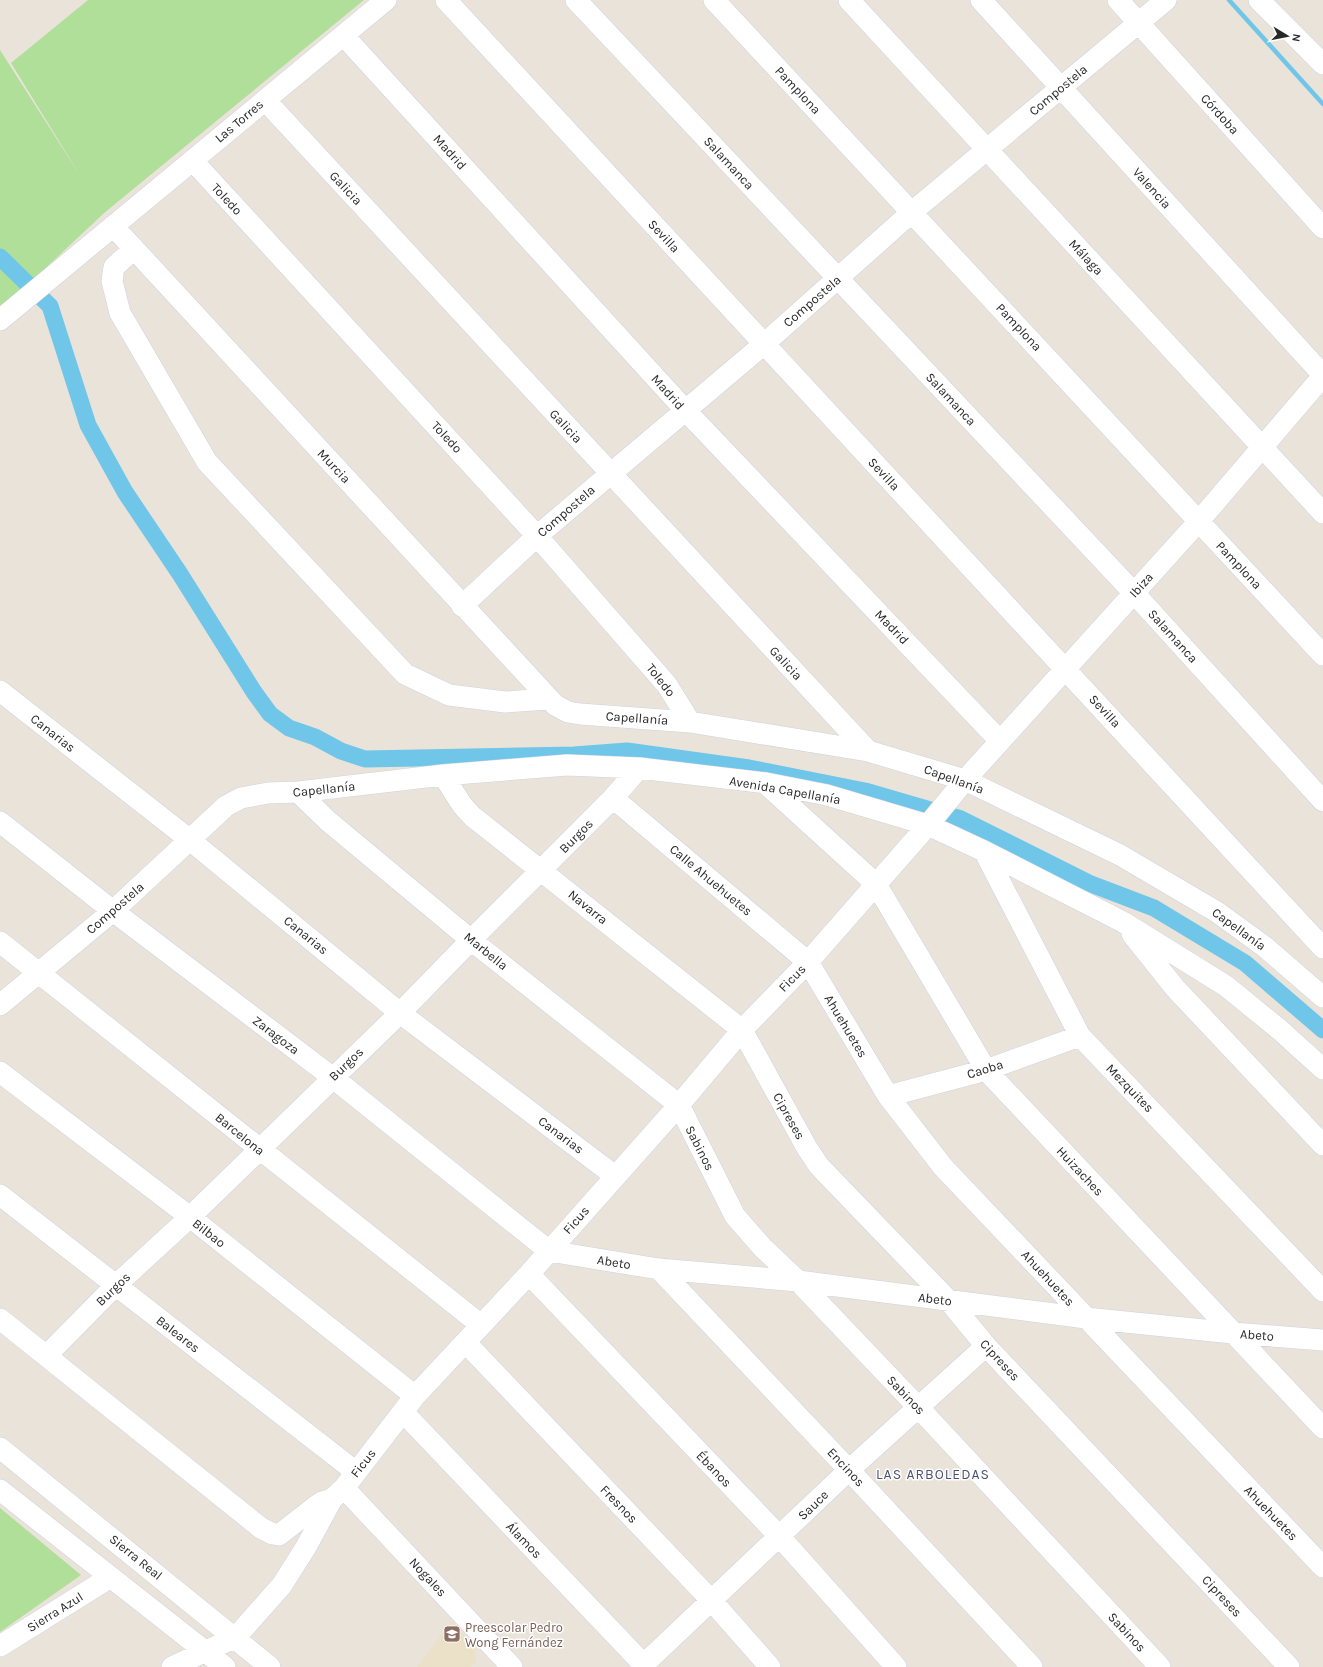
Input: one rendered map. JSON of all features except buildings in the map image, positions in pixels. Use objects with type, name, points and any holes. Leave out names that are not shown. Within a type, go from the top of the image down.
[{"type":"street","name":"Las Torres","points":[[1,317],[28,298],[386,0]]},
{"type":"street","name":"Sevilla","points":[[446,0],[1323,948]]},
{"type":"street","name":"Salamanca","points":[[576,0],[1134,593],[1323,802]]},
{"type":"street","name":"Pamplona","points":[[714,0],[1323,655]]},
{"type":"street","name":"Málaga","points":[[849,0],[1323,513]]},
{"type":"street","name":"Valencia","points":[[981,0],[1323,376]]},
{"type":"street","name":"Córdoba","points":[[1118,0],[1323,228]]},
{"type":"street","name":"Compostela","points":[[462,606],[537,536],[609,473],[686,411],[764,344],[912,212],[1166,0]]},
{"type":"street","points":[[1259,0],[1323,64]]},
{"type":"street","name":"Madrid","points":[[344,36],[686,411],[1000,741]]},
{"type":"street","name":"Galicia","points":[[265,100],[868,751]]},
{"type":"street","name":"Toledo","points":[[193,161],[537,536],[667,685],[690,722]]},
{"type":"street","name":"Murcia","points":[[113,226],[552,702]]},
{"type":"street","points":[[134,248],[114,267],[112,281],[120,313],[207,462],[405,674],[449,695],[505,702],[552,702]]},
{"type":"street","name":"Ibiza","points":[[960,786],[1199,521],[1323,376]]},
{"type":"street","name":"Canarias","points":[[0,691],[190,840],[400,1013],[615,1176]]},
{"type":"street","name":"Capellanía","points":[[552,702],[568,712],[580,714],[690,722],[868,751],[960,786],[1120,855],[1217,912],[1265,947],[1323,997]]},
{"type":"street","name":"Capellanía","points":[[226,806],[240,798],[268,793],[298,792],[444,776],[567,765],[639,768]]},
{"type":"street","name":"Avenida Capellanía","points":[[639,768],[766,783],[827,795],[931,822]]},
{"type":"street","name":"Burgos","points":[[47,1355],[115,1286],[190,1217],[332,1077],[400,1013],[614,798],[639,768]]},
{"type":"street","name":"Navarra","points":[[444,776],[462,805],[472,816],[742,1030]]},
{"type":"street","name":"Huizaches","points":[[766,783],[876,884],[986,1070],[1323,1428]]},
{"type":"street","name":"Ficus","points":[[172,1667],[236,1638],[282,1585],[344,1486],[416,1396],[529,1274],[679,1105],[742,1030],[808,962],[931,822],[960,786]]},
{"type":"street","name":"Marbella","points":[[298,792],[328,821],[471,940],[679,1105]]},
{"type":"street","name":"Calle Ahuehuetes","points":[[614,798],[808,962]]},
{"type":"street","name":"Compostela","points":[[0,1005],[113,911],[226,806]]},
{"type":"street","name":"Zaragoza","points":[[0,822],[113,911],[332,1077],[549,1251]]},
{"type":"street","points":[[931,822],[984,851],[1123,922],[1226,986],[1280,1030],[1323,1069]]},
{"type":"street","name":"Mezquites","points":[[984,851],[1080,1036],[1323,1291]]},
{"type":"street","points":[[1123,922],[1175,988],[1323,1145]]},
{"type":"street","name":"Barcelona","points":[[0,942],[481,1325]]},
{"type":"street","name":"Ahuehuetes","points":[[808,962],[888,1096],[943,1167],[1323,1567]]},
{"type":"street","name":"Cipreses","points":[[742,1030],[806,1148],[818,1166],[949,1301],[986,1346],[1288,1667]]},
{"type":"street","name":"Caoba","points":[[888,1096],[986,1070],[1080,1036]]},
{"type":"street","name":"Bilbao","points":[[0,1072],[190,1217],[416,1396]]},
{"type":"street","name":"Sabinos","points":[[679,1105],[735,1216],[763,1248],[798,1281],[918,1407],[1160,1667]]},
{"type":"street","name":"Baleares","points":[[0,1195],[115,1286],[344,1486]]},
{"type":"street","name":"Abeto","points":[[549,1251],[659,1269],[798,1281],[1086,1318],[1233,1333],[1323,1340]]},
{"type":"street","name":"Encinos","points":[[659,1269],[1032,1667]]},
{"type":"street","name":"Ébanos","points":[[529,1274],[780,1537],[896,1667]]},
{"type":"street","points":[[0,1319],[47,1355],[261,1528],[273,1534],[279,1535],[285,1532],[316,1506],[344,1486]]},
{"type":"street","name":"Fresnos","points":[[466,1343],[711,1600],[770,1667]]},
{"type":"street","name":"Sauce","points":[[644,1666],[711,1600],[780,1537],[849,1470],[986,1346]]},
{"type":"street","name":"Álamos","points":[[403,1412],[644,1666]]},
{"type":"street","name":"Sierra Real","points":[[0,1448],[270,1667]]},
{"type":"street","name":"Nogales","points":[[344,1486],[512,1667]]},
{"type":"street","points":[[0,1490],[109,1578],[207,1651],[225,1667]]},
{"type":"street","name":"Sierra Azul","points":[[0,1646],[109,1578]]},
{"type":"shaded area","name":"Preescolar Pedro Wong Fernández","points":[[452,1621],[475,1648],[476,1661],[471,1667],[417,1667]]},
{"type":"green space","points":[[88,0],[364,0],[104,213],[0,311],[0,50],[81,177],[11,63]]},
{"type":"green space","points":[[0,1508],[81,1575],[0,1632]]},
{"type":"waterway","points":[[1229,0],[1323,104]]},
{"type":"waterway","points":[[0,257],[50,306],[88,425],[125,492],[180,574],[254,692],[270,714],[289,728],[315,737],[341,751],[365,759],[574,755],[627,751],[749,768],[865,791],[961,819],[1091,884],[1154,908],[1245,963],[1323,1030]]},
{"type":"place","name":"Preescolar Pedro Wong Fernández","points":[[452,1634]]},
{"type":"district","name":"LAS ARBOLEDAS","points":[[933,1474]]}]
